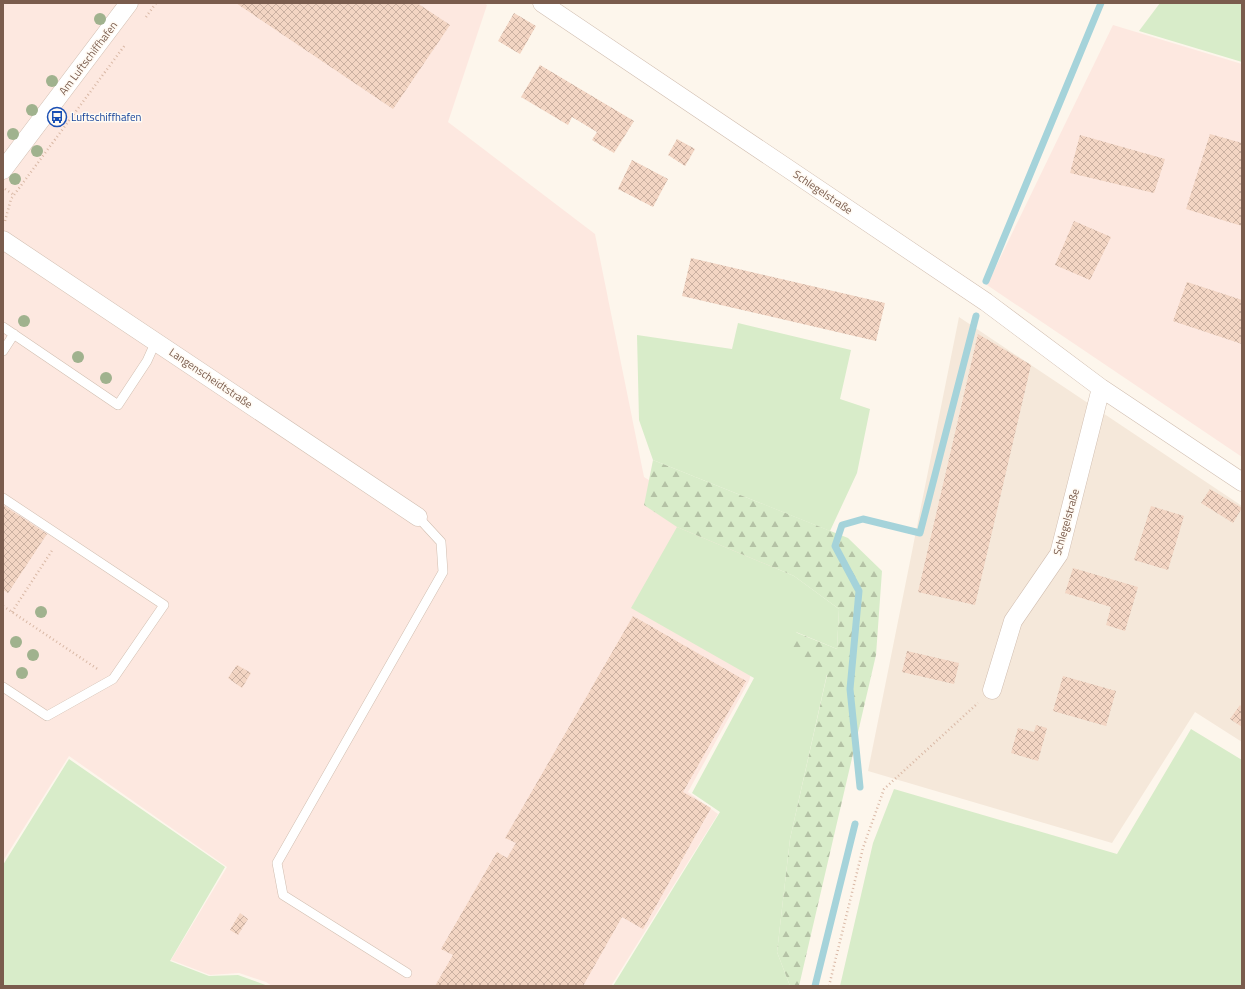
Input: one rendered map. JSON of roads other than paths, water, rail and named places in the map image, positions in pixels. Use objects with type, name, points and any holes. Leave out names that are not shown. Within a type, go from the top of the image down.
[{"type":"street","name":"Am Luftschiffhafen","points":[[3,170],[129,3]]},
{"type":"street","name":"Schlegelstraße","points":[[542,3],[986,302],[1101,388],[1242,482]]},
{"type":"street","name":"Langenscheidtstraße","points":[[3,240],[418,517]]},
{"type":"street","name":"Schlegelstraße","points":[[992,690],[1013,621],[1059,554],[1101,388]]},
{"type":"lane","points":[[3,327],[118,405],[147,361],[156,341]]},
{"type":"lane","points":[[3,351],[14,334]]},
{"type":"lane","points":[[3,498],[164,605],[113,679],[47,716],[3,687]]},
{"type":"lane","points":[[407,973],[283,895],[277,863],[443,572],[441,542],[418,517]]},
{"type":"waterway","points":[[986,281],[1101,3]]},
{"type":"waterway","points":[[860,787],[850,689],[859,591],[835,546],[842,525],[863,519],[920,533],[976,316]]},
{"type":"waterway","points":[[815,986],[855,824]]},
{"type":"place","name":"Luftschiffhafen","points":[[57,117]]}]
